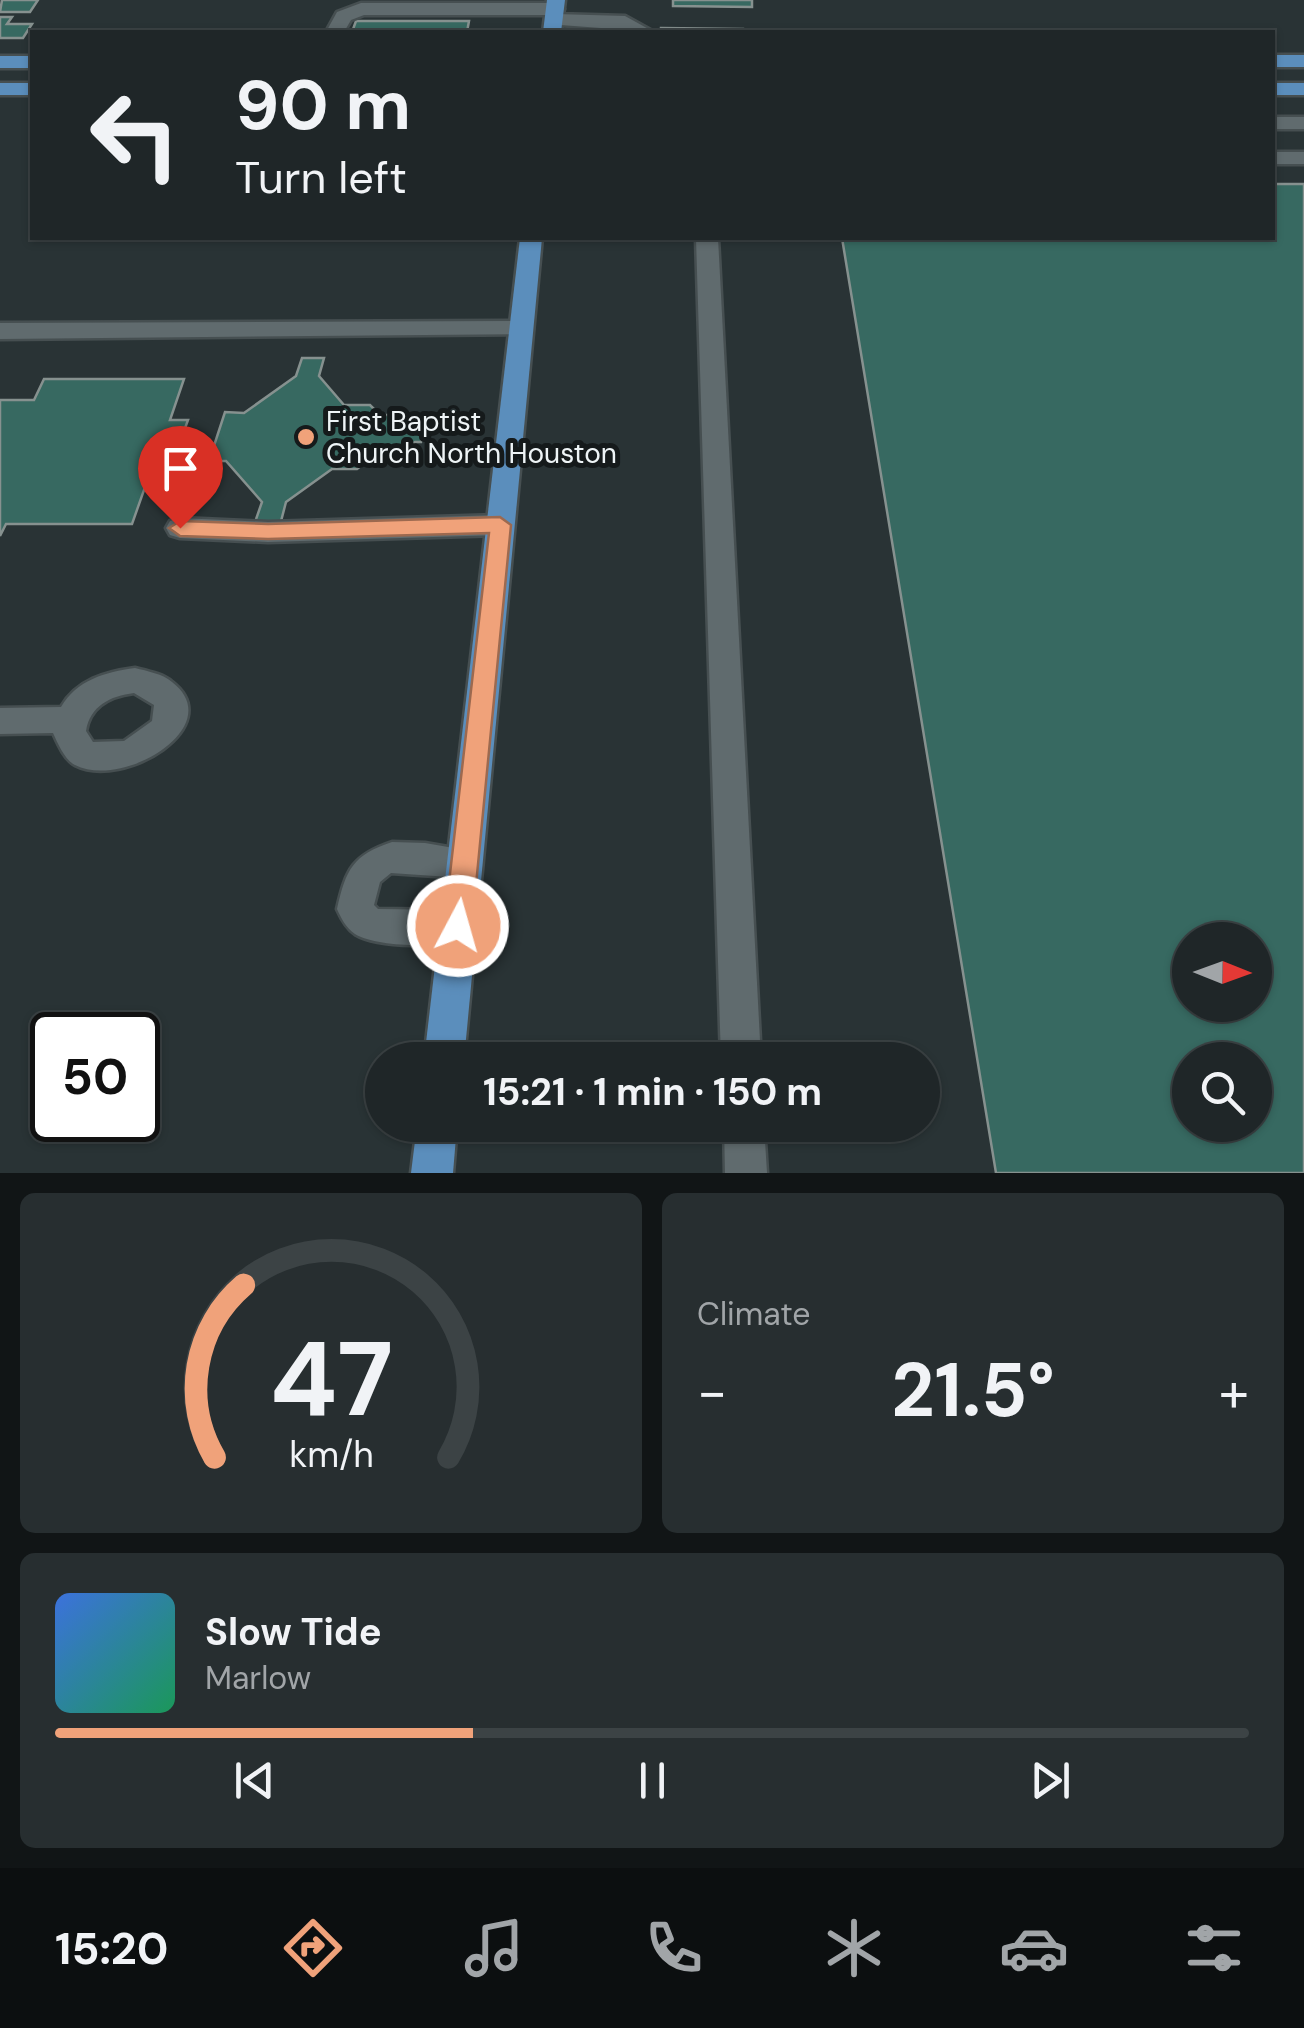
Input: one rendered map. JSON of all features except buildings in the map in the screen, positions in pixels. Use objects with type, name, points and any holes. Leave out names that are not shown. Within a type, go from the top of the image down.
[{"type":"main road","points":[[1275,61],[1304,60]]},
{"type":"main road","points":[[0,62],[30,62]]},
{"type":"main road","points":[[1275,88],[1304,88]]},
{"type":"main road","points":[[0,89],[30,89]]},
{"type":"main road","points":[[446,1042],[531,240]]},
{"type":"main road","points":[[432,1173],[435,1142]]},
{"type":"street","points":[[337,27],[347,0]]},
{"type":"street","points":[[337,27],[348,13],[361,9],[485,4],[626,22],[641,30]]},
{"type":"street","points":[[480,30],[485,4]]},
{"type":"street","points":[[1275,122],[1304,122]]},
{"type":"street","points":[[1275,158],[1304,158]]},
{"type":"street","points":[[707,240],[740,1042]]},
{"type":"street","points":[[0,331],[521,328]]},
{"type":"street","points":[[180,528],[268,532],[500,525]]},
{"type":"street","points":[[0,721],[70,720]]},
{"type":"street","points":[[458,926],[377,926],[365,921],[356,910],[358,881],[373,863],[388,856],[464,863]]},
{"type":"street","points":[[745,1142],[746,1173]]},
{"type":"place","name":"First Baptist Church North Houston","points":[[306,437]]},
{"type":"route","points":[[180,528],[268,532],[500,525],[458,926]]}]
